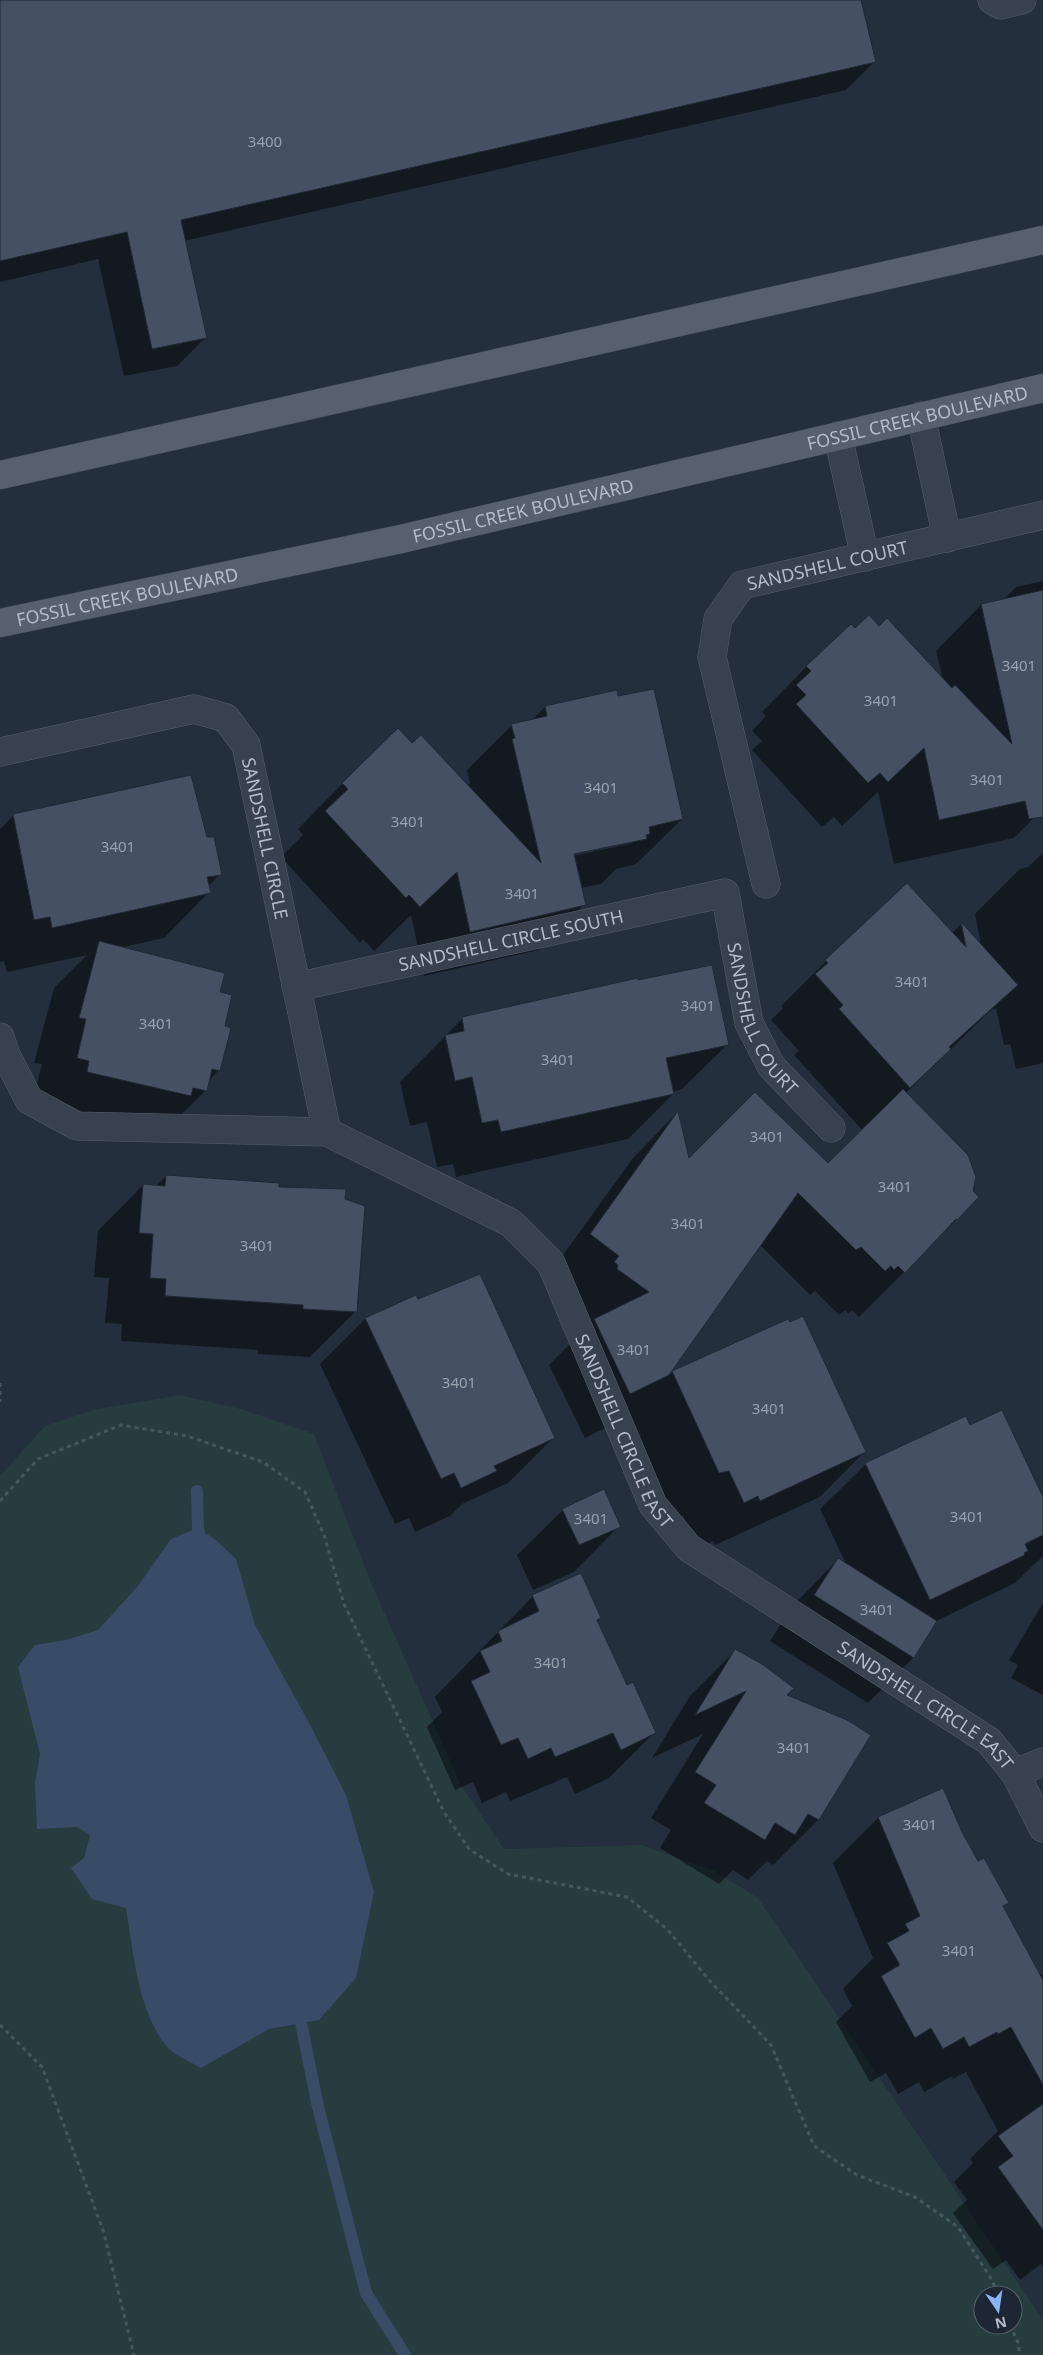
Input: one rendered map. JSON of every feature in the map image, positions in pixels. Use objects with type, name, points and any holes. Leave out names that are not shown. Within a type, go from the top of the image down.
[{"type":"main road","points":[[0,475],[1043,240]]},
{"type":"main road","name":"FOSSIL CREEK BOULEVARD","points":[[0,622],[401,539],[1043,388]]},
{"type":"street","points":[[992,0],[1001,5],[1022,0]]},
{"type":"street","points":[[921,416],[947,538]]},
{"type":"street","points":[[838,436],[865,557]]},
{"type":"street","name":"SANDSHELL COURT","points":[[766,884],[712,657],[718,620],[742,584],[1043,515]]},
{"type":"street","name":"SANDSHELL CIRCLE","points":[[0,752],[194,709],[226,718],[246,745],[296,987]]},
{"type":"street","name":"SANDSHELL COURT","points":[[725,893],[750,1023],[771,1066],[831,1128]]},
{"type":"street","name":"SANDSHELL CIRCLE SOUTH","points":[[296,987],[725,893]]},
{"type":"street","points":[[0,1037],[6,1055],[29,1100],[77,1126],[327,1132],[296,987]]},
{"type":"street","name":"SANDSHELL CIRCLE EAST","points":[[327,1132],[511,1223],[552,1263],[653,1505],[689,1548],[989,1740],[1015,1773],[1043,1828]]},
{"type":"street","points":[[1015,1773],[1043,1762]]},
{"type":"path","points":[[0,1383],[0,1402]]},
{"type":"path","points":[[0,1501],[38,1459],[121,1425],[187,1436],[263,1462],[305,1492],[324,1535],[344,1604],[444,1812],[469,1849],[508,1874],[627,1897],[667,1929],[710,1981],[771,2045],[814,2146],[856,2175],[915,2197],[958,2227],[994,2285]]},
{"type":"path","points":[[0,2024],[42,2067],[103,2230],[134,2355]]},
{"type":"path","points":[[1014,2335],[1019,2346],[1019,2355]]},
{"type":"green space","points":[[179,1395],[241,1409],[314,1434],[369,1578],[461,1785],[504,1849],[641,1845],[715,1871],[758,1898],[1019,2285],[973,2285],[973,2335],[1023,2335],[1023,2290],[1043,2320],[1043,2355],[0,2355],[0,1476],[45,1426],[93,1410]]},
{"type":"water","points":[[198,1528],[217,1541],[236,1559],[255,1625],[346,1795],[374,1892],[356,1978],[319,2020],[269,2029],[201,2068],[171,2051],[158,2034],[150,2018],[138,1981],[126,1908],[92,1899],[71,1868],[84,1858],[90,1835],[77,1827],[37,1829],[35,1783],[40,1754],[18,1667],[35,1645],[66,1640],[98,1630],[138,1586],[171,1539]]},
{"type":"building","points":[[0,0],[861,0],[876,62],[181,220],[207,338],[152,349],[127,232],[0,261]]},
{"type":"building","points":[[1043,590],[1043,817],[1029,819],[1025,801],[939,820],[924,748],[888,782],[880,773],[868,783],[796,704],[806,695],[796,685],[811,671],[806,666],[851,624],[855,628],[869,615],[879,626],[887,618],[952,688],[955,685],[1012,744],[981,604]]},
{"type":"building","points":[[654,689],[683,819],[649,827],[650,834],[646,835],[647,839],[574,854],[586,905],[470,932],[457,872],[420,907],[409,895],[406,898],[325,811],[348,789],[342,783],[398,728],[412,743],[421,735],[541,863],[512,739],[515,738],[511,724],[547,716],[545,706],[617,690],[618,696]]},
{"type":"building","points":[[191,775],[207,837],[214,837],[222,875],[207,877],[211,893],[52,928],[50,917],[34,920],[13,814]]},
{"type":"building","points":[[907,883],[966,947],[961,922],[1018,985],[949,1047],[951,1049],[910,1088],[839,1009],[843,1005],[815,974],[828,963],[825,960]]},
{"type":"building","points":[[99,941],[225,973],[220,992],[232,995],[225,1026],[231,1028],[220,1071],[212,1069],[207,1091],[193,1088],[191,1096],[87,1072],[89,1061],[77,1058],[86,1019],[79,1018]]},
{"type":"building","points":[[712,965],[729,1045],[666,1058],[674,1094],[501,1132],[498,1120],[482,1123],[472,1077],[455,1081],[445,1035],[464,1031],[462,1017],[638,978],[638,980]]},
{"type":"building","points":[[903,1089],[968,1155],[976,1177],[973,1191],[979,1197],[905,1273],[898,1266],[894,1270],[891,1266],[885,1271],[861,1247],[856,1250],[798,1193],[669,1375],[630,1394],[594,1319],[649,1292],[617,1269],[618,1265],[614,1262],[619,1256],[590,1234],[678,1111],[689,1158],[755,1092],[828,1163]]},
{"type":"building","points":[[166,1175],[279,1183],[279,1187],[346,1189],[345,1199],[365,1206],[357,1312],[303,1309],[303,1305],[165,1296],[166,1279],[150,1278],[153,1234],[139,1233],[143,1184],[165,1186]]},
{"type":"building","points":[[480,1274],[555,1438],[494,1466],[497,1471],[461,1488],[454,1473],[441,1479],[365,1318],[416,1295],[418,1299]]},
{"type":"building","points":[[803,1316],[866,1452],[760,1501],[758,1496],[744,1503],[729,1471],[719,1473],[672,1371],[788,1319],[790,1322]]},
{"type":"building","points":[[1002,1410],[1043,1497],[1043,1535],[1025,1544],[1028,1551],[1024,1553],[1025,1555],[930,1600],[865,1463],[966,1416],[970,1425]]},
{"type":"building","points":[[604,1489],[621,1527],[579,1545],[562,1509]]},
{"type":"building","points":[[838,1558],[937,1621],[914,1658],[814,1595]]},
{"type":"building","points":[[581,1573],[601,1618],[597,1620],[627,1685],[633,1682],[656,1733],[621,1750],[613,1733],[555,1757],[551,1748],[528,1759],[518,1738],[501,1745],[471,1681],[490,1672],[480,1651],[502,1641],[498,1631],[539,1611],[532,1595]]},
{"type":"building","points":[[735,1649],[762,1664],[794,1688],[787,1695],[847,1720],[871,1735],[819,1820],[808,1814],[795,1835],[775,1823],[765,1840],[704,1803],[716,1785],[695,1772],[746,1691],[695,1715]]},
{"type":"building","points":[[943,1788],[962,1832],[978,1861],[984,1858],[1009,1903],[1003,1906],[1043,1980],[1043,2085],[1011,2027],[998,2034],[997,2032],[969,2047],[964,2037],[943,2049],[931,2028],[915,2038],[881,1976],[900,1965],[887,1943],[909,1931],[905,1924],[920,1916],[878,1817]]},
{"type":"building","points":[[1043,2104],[1043,2230],[998,2167],[1013,2156],[998,2136]]},
{"type":"waterway","points":[[197,1491],[198,1528],[201,1543]]},
{"type":"waterway","points":[[298,2008],[318,2107],[366,2293],[405,2355]]}]
